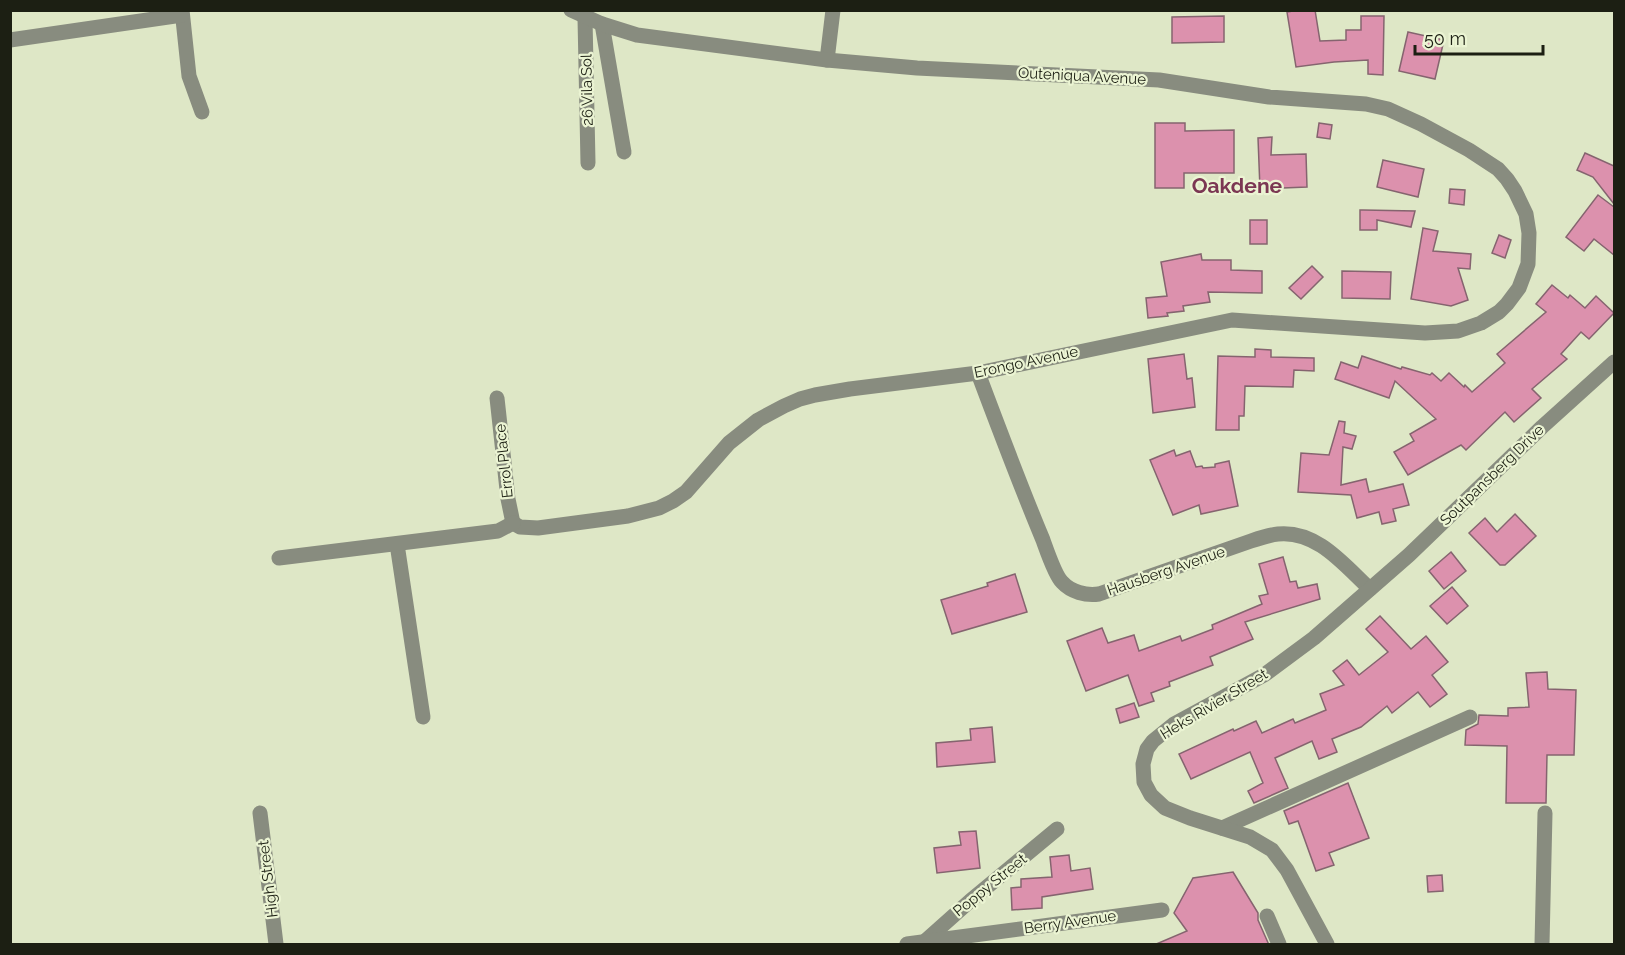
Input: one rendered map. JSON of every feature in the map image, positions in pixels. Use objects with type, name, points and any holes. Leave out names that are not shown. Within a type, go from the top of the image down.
[{"type":"street","points":[[827,60],[833,10]]},
{"type":"street","points":[[10,40],[182,13],[189,76],[202,112]]},
{"type":"street","name":"Outeniqua Avenue","points":[[578,14],[637,35],[827,60],[917,68],[1137,78],[1269,97],[1366,104],[1388,109],[1469,150],[1498,169],[1515,191],[1522,205],[1528,223],[1530,244]]},
{"type":"street","name":"26 Vila Sol","points":[[578,14],[588,163]]},
{"type":"street","points":[[602,24],[624,152]]},
{"type":"street","name":"Erongo Avenue","points":[[513,523],[526,528],[538,528],[628,516],[666,505],[686,492],[716,457],[741,433],[758,420],[800,399],[850,389],[978,374],[1232,320],[1425,333],[1458,331],[1490,318],[1514,297],[1526,274],[1530,244]]},
{"type":"street","name":"Soutpansberg Drive","points":[[1370,589],[1614,362]]},
{"type":"street","name":"Hausberg Avenue","points":[[978,374],[1060,581],[1067,586],[1090,595],[1099,594],[1251,541],[1285,534],[1316,541],[1370,589]]},
{"type":"street","name":"Errol Place","points":[[497,398],[509,508],[513,523]]},
{"type":"street","points":[[279,558],[498,531],[513,523]]},
{"type":"street","points":[[397,544],[423,717]]},
{"type":"street","name":"Heks Rivier Street","points":[[1327,945],[1278,856],[1272,850],[1250,837],[1190,818],[1159,803],[1151,795],[1144,782],[1143,764],[1147,749],[1153,741],[1174,724],[1245,686],[1286,660],[1370,589]]},
{"type":"street","points":[[1222,828],[1470,717]]},
{"type":"street","name":"High Street","points":[[260,813],[276,945]]},
{"type":"street","points":[[1542,945],[1545,813]]},
{"type":"street","name":"Poppy Street","points":[[924,942],[1058,829]]},
{"type":"street","name":"Berry Avenue","points":[[907,945],[1162,910]]},
{"type":"street","points":[[1267,916],[1279,945]]},
{"type":"building","points":[[1315,10],[1320,41],[1346,40],[1346,30],[1361,30],[1361,16],[1384,16],[1383,75],[1368,74],[1368,60],[1296,67],[1287,12]]},
{"type":"building","points":[[1224,16],[1224,42],[1172,43],[1172,17]]},
{"type":"building","points":[[1408,32],[1444,40],[1435,79],[1399,71]]},
{"type":"building","points":[[1155,123],[1185,123],[1185,131],[1234,130],[1234,173],[1184,173],[1184,188],[1155,188]]},
{"type":"building","points":[[1319,123],[1332,125],[1330,139],[1317,137]]},
{"type":"building","points":[[1272,137],[1271,155],[1306,154],[1307,187],[1260,189],[1258,138]]},
{"type":"building","points":[[1585,153],[1614,166],[1614,204],[1593,177],[1577,170]]},
{"type":"building","points":[[1383,160],[1424,169],[1418,197],[1377,187]]},
{"type":"building","points":[[1450,189],[1465,190],[1464,205],[1449,203]]},
{"type":"building","points":[[1598,195],[1614,207],[1614,255],[1594,239],[1584,251],[1566,237]]},
{"type":"building","points":[[1360,210],[1415,211],[1411,227],[1377,220],[1377,230],[1360,230]]},
{"type":"building","points":[[1250,220],[1267,220],[1267,244],[1250,244]]},
{"type":"building","points":[[1423,228],[1438,231],[1433,251],[1471,254],[1470,269],[1458,268],[1468,300],[1451,306],[1411,299]]},
{"type":"building","points":[[1499,235],[1511,240],[1505,258],[1492,253]]},
{"type":"building","points":[[1201,254],[1202,260],[1231,260],[1231,270],[1262,271],[1262,293],[1208,292],[1210,302],[1183,306],[1184,311],[1167,313],[1168,316],[1148,318],[1146,298],[1167,296],[1161,262]]},
{"type":"building","points":[[1312,266],[1323,277],[1301,299],[1289,288]]},
{"type":"building","points":[[1342,271],[1391,272],[1390,299],[1342,298]]},
{"type":"building","points":[[1552,285],[1568,298],[1570,295],[1585,308],[1596,296],[1614,313],[1589,339],[1581,332],[1561,354],[1567,359],[1532,389],[1541,398],[1514,422],[1505,412],[1466,450],[1461,445],[1408,475],[1394,452],[1414,441],[1410,434],[1436,419],[1395,381],[1389,398],[1335,379],[1341,362],[1358,368],[1362,356],[1401,369],[1402,367],[1430,375],[1432,373],[1441,381],[1449,373],[1472,392],[1505,363],[1497,354],[1546,312],[1536,304]]},
{"type":"building","points":[[1255,349],[1271,350],[1271,357],[1314,358],[1314,371],[1294,370],[1293,387],[1245,386],[1244,416],[1239,416],[1239,430],[1216,430],[1218,356],[1255,357]]},
{"type":"building","points":[[1184,354],[1187,379],[1192,378],[1195,407],[1153,413],[1148,359]]},
{"type":"building","points":[[1339,421],[1345,422],[1344,433],[1356,436],[1352,449],[1343,447],[1341,485],[1366,479],[1369,492],[1403,484],[1409,505],[1393,509],[1396,521],[1382,524],[1379,512],[1357,518],[1351,495],[1298,492],[1301,453],[1329,455]]},
{"type":"building","points":[[1174,450],[1176,456],[1190,451],[1196,467],[1215,467],[1215,464],[1229,461],[1238,506],[1201,514],[1199,505],[1173,515],[1150,460]]},
{"type":"building","points":[[1515,514],[1536,536],[1505,565],[1500,565],[1469,533],[1485,518],[1497,532]]},
{"type":"building","points":[[1451,552],[1466,571],[1444,589],[1429,571]]},
{"type":"building","points":[[1283,557],[1290,582],[1296,581],[1298,588],[1317,584],[1320,599],[1245,622],[1253,639],[1210,657],[1213,665],[1169,682],[1170,686],[1151,693],[1154,701],[1139,706],[1128,675],[1086,691],[1067,641],[1102,628],[1108,643],[1134,635],[1139,651],[1180,636],[1182,641],[1213,629],[1212,625],[1262,604],[1259,596],[1268,594],[1259,564]]},
{"type":"building","points":[[1015,574],[1027,612],[952,634],[941,600],[988,586],[987,583]]},
{"type":"building","points":[[1452,587],[1468,606],[1447,624],[1430,606]]},
{"type":"building","points":[[1380,616],[1411,649],[1426,636],[1448,662],[1432,675],[1447,694],[1430,707],[1418,692],[1392,713],[1387,706],[1361,727],[1332,739],[1337,752],[1319,759],[1312,741],[1275,758],[1288,788],[1254,803],[1248,791],[1263,783],[1250,752],[1191,779],[1179,754],[1256,721],[1262,733],[1293,719],[1295,723],[1326,710],[1320,694],[1344,685],[1333,671],[1347,660],[1359,675],[1388,652],[1366,629]]},
{"type":"building","points":[[1547,672],[1548,689],[1576,690],[1574,755],[1547,755],[1546,803],[1506,803],[1507,746],[1465,745],[1466,730],[1478,724],[1479,715],[1508,716],[1508,708],[1529,707],[1526,673]]},
{"type":"building","points":[[1134,703],[1139,717],[1120,723],[1116,709]]},
{"type":"building","points":[[992,727],[995,762],[937,767],[936,743],[971,740],[970,729]]},
{"type":"building","points":[[1348,783],[1369,838],[1329,853],[1334,865],[1316,871],[1298,821],[1289,824],[1284,811]]},
{"type":"building","points":[[976,831],[980,868],[937,873],[934,848],[961,845],[959,832]]},
{"type":"building","points":[[1069,855],[1071,871],[1090,868],[1093,889],[1042,897],[1042,908],[1012,910],[1011,888],[1021,887],[1021,879],[1052,877],[1050,857]]},
{"type":"building","points":[[1233,872],[1258,913],[1258,920],[1269,945],[1154,945],[1187,931],[1174,913],[1193,878]]},
{"type":"building","points":[[1442,875],[1443,891],[1428,892],[1427,876]]},
{"type":"district","name":"Oakdene","points":[[1237,185]]}]
